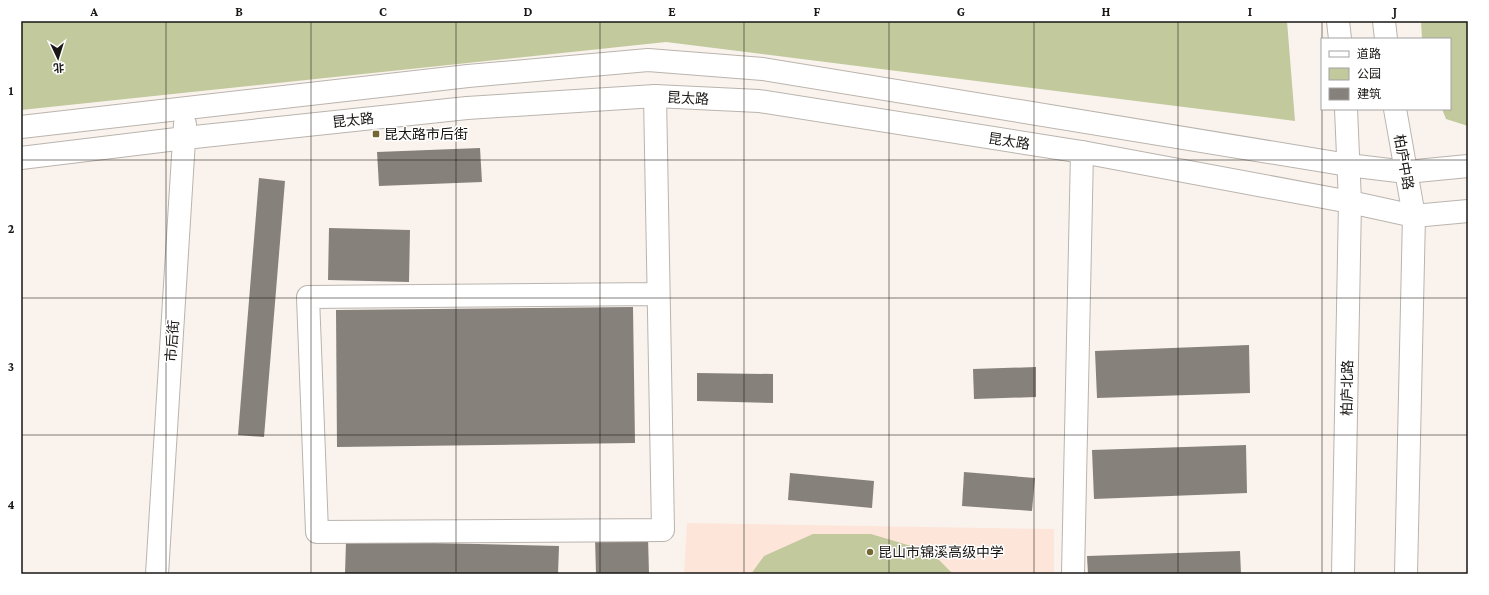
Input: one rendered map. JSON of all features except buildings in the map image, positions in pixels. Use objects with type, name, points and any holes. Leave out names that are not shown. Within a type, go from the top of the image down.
[{"type":"main road","points":[[1338,21],[1340,38]]},
{"type":"main road","points":[[1384,21],[1386,38]]},
{"type":"main road","points":[[21,127],[468,76],[648,60],[763,69],[1348,165],[1406,172],[1468,166]]},
{"type":"main road","points":[[655,96],[663,530],[317,532],[308,297],[658,294]]},
{"type":"main road","name":"昆太路","points":[[21,158],[184,138],[467,108],[655,96],[758,101],[1082,152],[1350,202],[1414,216],[1468,211]]},
{"type":"main road","name":"市后街","points":[[157,574],[185,108]]},
{"type":"main road","points":[[1346,110],[1350,202]]},
{"type":"main road","name":"柏庐中路","points":[[1395,110],[1414,216]]},
{"type":"main road","points":[[1073,574],[1082,152]]},
{"type":"main road","name":"柏庐北路","points":[[1344,574],[1350,202]]},
{"type":"main road","points":[[1406,574],[1414,216]]},
{"type":"shaded area","name":"昆山市锦溪高级中学","points":[[687,523],[1054,529],[1054,574],[684,574]]},
{"type":"green space","points":[[21,21],[1287,21],[1295,121],[666,42],[21,110]]},
{"type":"green space","points":[[1421,21],[1468,21],[1468,126],[1446,119],[1442,110],[1451,110],[1451,38],[1422,38]]},
{"type":"green space","points":[[813,534],[871,534],[931,552],[953,574],[751,574],[764,556]]},
{"type":"place","name":"昆太路市后街","points":[[376,134]]},
{"type":"place","name":"昆山市锦溪高级中学","points":[[870,552]]}]
